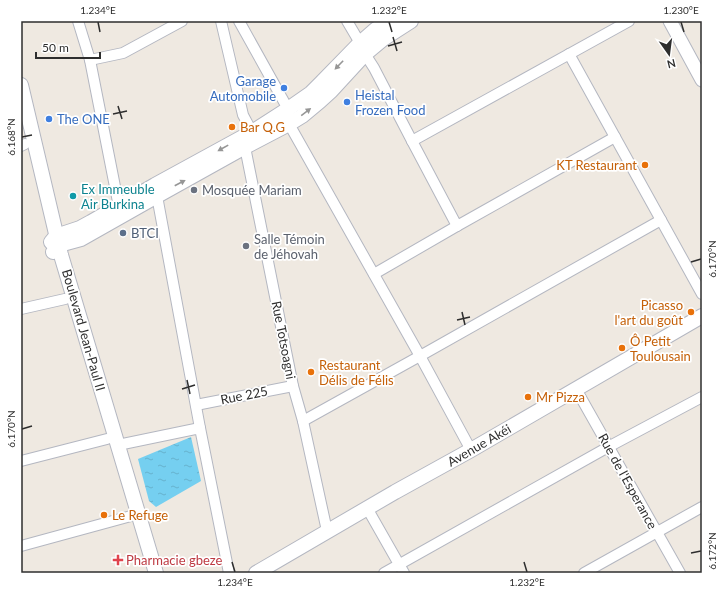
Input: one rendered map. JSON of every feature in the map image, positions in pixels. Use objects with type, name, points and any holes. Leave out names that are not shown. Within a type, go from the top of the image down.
[{"type":"main road","points":[[120,211],[157,196],[302,116],[320,101],[362,49],[376,29],[390,21]]},
{"type":"main road","points":[[56,243],[81,233],[120,211],[252,132],[311,93],[362,49],[383,39],[411,21]]},
{"type":"main road","name":"Boulevard Jean-Paul II","points":[[21,85],[56,243],[64,299],[156,573]]},
{"type":"main road","name":"Boulevard Jean-Paul II","points":[[21,126],[23,145],[56,243],[148,573]]},
{"type":"main road","points":[[56,243],[71,228],[81,233]]},
{"type":"main road","name":"Avenue Akéi","points":[[256,573],[702,316]]},
{"type":"street","points":[[78,21],[90,60],[120,211]]},
{"type":"street","points":[[90,60],[122,53],[182,21]]},
{"type":"street","points":[[221,21],[243,115],[252,132]]},
{"type":"street","points":[[239,21],[288,109]]},
{"type":"street","points":[[346,21],[374,68],[457,226]]},
{"type":"street","points":[[412,142],[629,21]]},
{"type":"street","points":[[670,21],[702,80]]},
{"type":"street","points":[[569,54],[702,294]]},
{"type":"street","points":[[289,124],[420,356],[471,450]]},
{"type":"street","points":[[374,274],[615,137]]},
{"type":"street","name":"Rue Totsoagni","points":[[245,147],[293,386],[303,421],[327,531]]},
{"type":"street","points":[[157,196],[200,428],[229,573]]},
{"type":"street","points":[[303,421],[661,220]]},
{"type":"street","points":[[21,309],[64,299]]},
{"type":"street","name":"Rue 225","points":[[196,405],[293,386]]},
{"type":"street","name":"Rue de l'Esperance","points":[[576,389],[610,446],[680,573]]},
{"type":"street","points":[[384,573],[402,569],[610,446],[702,396]]},
{"type":"street","points":[[21,461],[112,442],[200,428]]},
{"type":"street","points":[[584,573],[702,507]]},
{"type":"street","points":[[367,508],[402,569]]},
{"type":"street","points":[[21,546],[131,516]]},
{"type":"water","points":[[191,437],[201,481],[156,507],[149,501],[138,459]]},
{"type":"place","name":"Garage Automobile","points":[[284,88]]},
{"type":"place","name":"Heistal Frozen Food","points":[[347,102]]},
{"type":"place","name":"The ONE","points":[[49,119]]},
{"type":"place","name":"Bar Q.G","points":[[232,127]]},
{"type":"place","name":"KT Restaurant","points":[[645,165]]},
{"type":"place","name":"Mosquée Mariam","points":[[194,190]]},
{"type":"place","name":"Ex Immeuble Air Burkina","points":[[73,196]]},
{"type":"place","name":"BTCI","points":[[123,233]]},
{"type":"place","name":"Salle Témoin de Jéhovah","points":[[246,246]]},
{"type":"place","name":"Picasso l'art du goût","points":[[691,312]]},
{"type":"place","name":"Ô Petit Toulousain","points":[[622,348]]},
{"type":"place","name":"Restaurant Délis de Félis","points":[[311,372]]},
{"type":"place","name":"Mr Pizza","points":[[528,397]]},
{"type":"place","name":"Le Refuge","points":[[104,515]]},
{"type":"place","name":"Pharmacie gbeze","points":[[118,560]]}]
